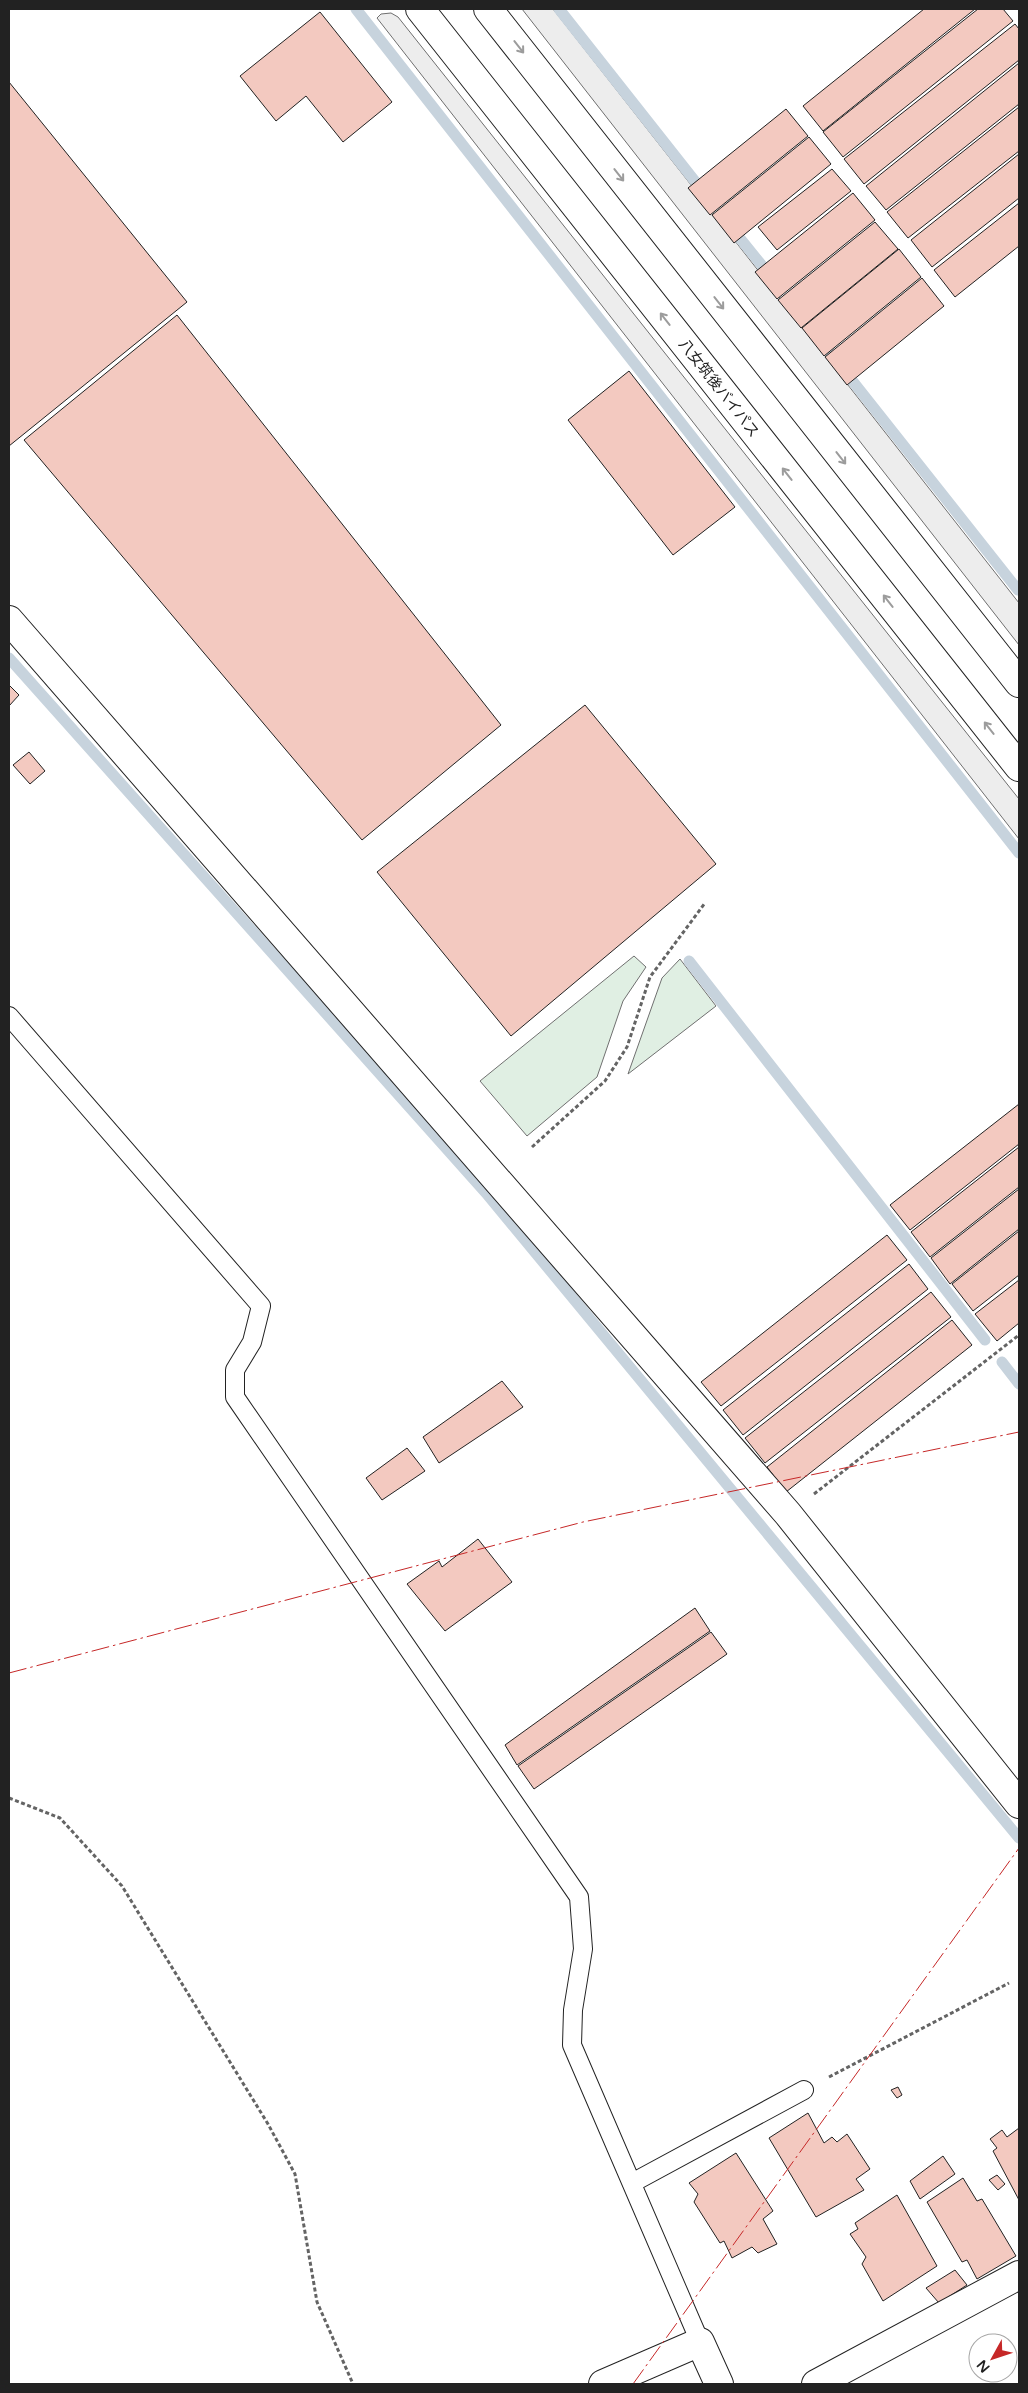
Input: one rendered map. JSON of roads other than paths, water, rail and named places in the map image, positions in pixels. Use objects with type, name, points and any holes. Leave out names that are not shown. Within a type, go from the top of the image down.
[{"type":"main road","name":"八女筑後バイパス","points":[[420,9],[1019,767]]},
{"type":"main road","points":[[488,9],[1019,683]]},
{"type":"main road","points":[[9,620],[788,1514],[1019,1804]]},
{"type":"main road","points":[[816,2384],[1019,2275]]},
{"type":"main road","points":[[603,2384],[700,2342],[718,2384]]},
{"type":"lane","points":[[9,1016],[261,1306],[252,1342],[235,1370],[235,1397],[579,1897],[583,1949],[573,2010],[572,2045],[700,2342]]},
{"type":"lane","points":[[632,2184],[804,2090]]},
{"type":"waterway","points":[[356,9],[1019,853]]},
{"type":"waterway","points":[[559,9],[705,194]]},
{"type":"waterway","points":[[730,226],[772,278]]},
{"type":"waterway","points":[[820,340],[1018,590]]},
{"type":"waterway","points":[[9,658],[486,1193],[1019,1838]]},
{"type":"waterway","points":[[689,961],[985,1340]]},
{"type":"waterway","points":[[1002,1362],[1019,1384]]}]
